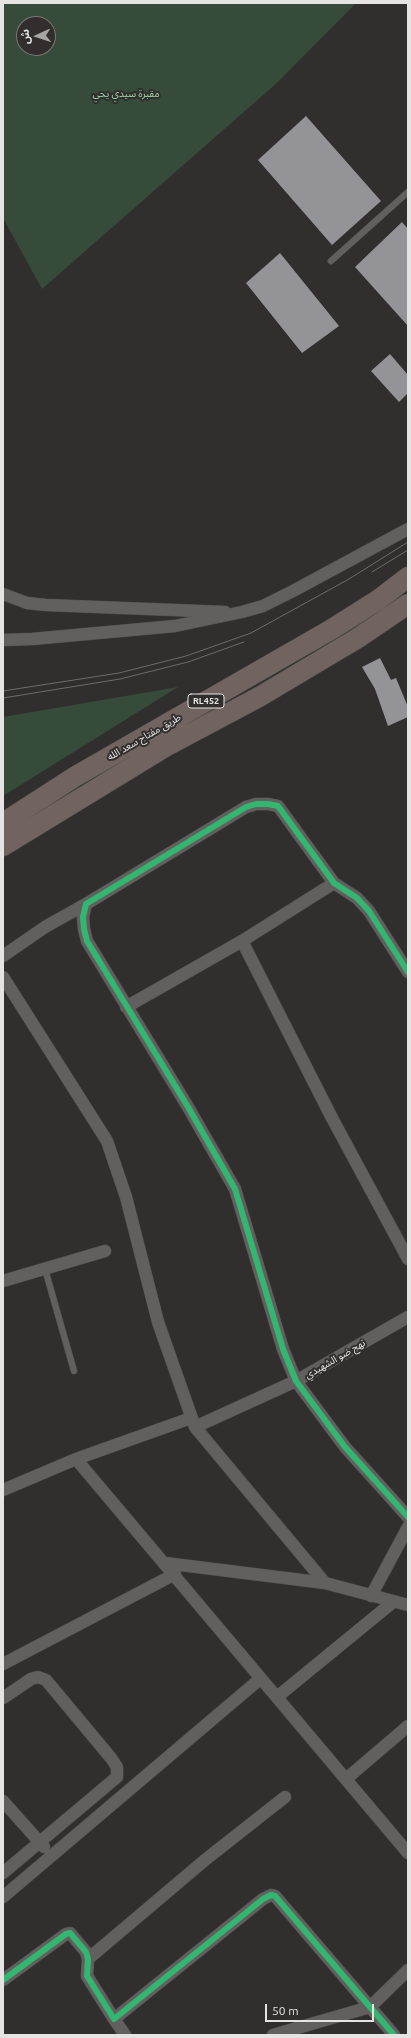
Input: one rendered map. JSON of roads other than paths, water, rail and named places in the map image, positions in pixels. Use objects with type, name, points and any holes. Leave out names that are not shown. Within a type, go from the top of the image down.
[{"type":"highway","name":"طريق مفتاح سعد الله","points":[[3,823],[76,776],[332,629],[378,600],[408,577]]},
{"type":"highway","name":"طريق مفتاح سعد الله","points":[[3,846],[165,747],[259,697],[352,642],[408,604]]},
{"type":"street","points":[[3,640],[32,639],[175,626],[242,612],[263,606],[293,591],[408,529]]},
{"type":"street","points":[[3,594],[27,603],[46,605],[242,612]]},
{"type":"street","points":[[3,956],[44,927],[86,904],[246,807],[256,804],[278,806],[334,883],[357,898],[369,911],[408,972]]},
{"type":"street","points":[[126,1007],[242,941],[334,883]]},
{"type":"street","points":[[86,904],[83,917],[87,941],[228,1173],[235,1189],[283,1349],[296,1381],[345,1447],[408,1517]]},
{"type":"street","points":[[242,941],[332,1118],[408,1259]]},
{"type":"street","points":[[3,977],[107,1141],[126,1197],[158,1322],[193,1423],[325,1583]]},
{"type":"street","points":[[3,1281],[105,1251]]},
{"type":"street","name":"نهج ضو الشهيدي","points":[[3,1490],[76,1459],[193,1423],[296,1381],[408,1317]]},
{"type":"street","points":[[76,1459],[175,1574],[260,1679],[346,1778],[408,1853]]},
{"type":"street","points":[[371,1596],[408,1526]]},
{"type":"street","points":[[165,1563],[325,1583],[408,1605]]},
{"type":"street","points":[[3,1664],[175,1574]]},
{"type":"street","points":[[277,1698],[393,1602]]},
{"type":"street","points":[[3,1698],[31,1679],[38,1677],[46,1680],[117,1767],[117,1776],[3,1873]]},
{"type":"street","points":[[3,1897],[260,1679]]},
{"type":"street","points":[[346,1778],[408,1726]]},
{"type":"street","points":[[88,1959],[204,1860],[284,1797]]},
{"type":"street","points":[[3,1801],[52,1856]]},
{"type":"street","points":[[114,2019],[263,1899],[271,1895],[275,1896],[394,2035]]},
{"type":"street","points":[[3,1980],[66,1934],[72,1934],[86,1952],[88,1959],[87,1976],[125,2035]]},
{"type":"street","points":[[273,2035],[297,2030],[370,2007],[408,1970]]},
{"type":"lane","points":[[331,261],[408,192]]},
{"type":"lane","points":[[45,1268],[74,1371]]},
{"type":"tram line","points":[[3,691],[119,673],[186,656],[251,633],[349,579],[408,542]]},
{"type":"tram line","points":[[372,572],[408,550]]},
{"type":"tram line","points":[[3,698],[120,679],[188,662],[244,642]]},
{"type":"park label","name":"مقبرة سيدي يحي","points":[[126,94]]}]
